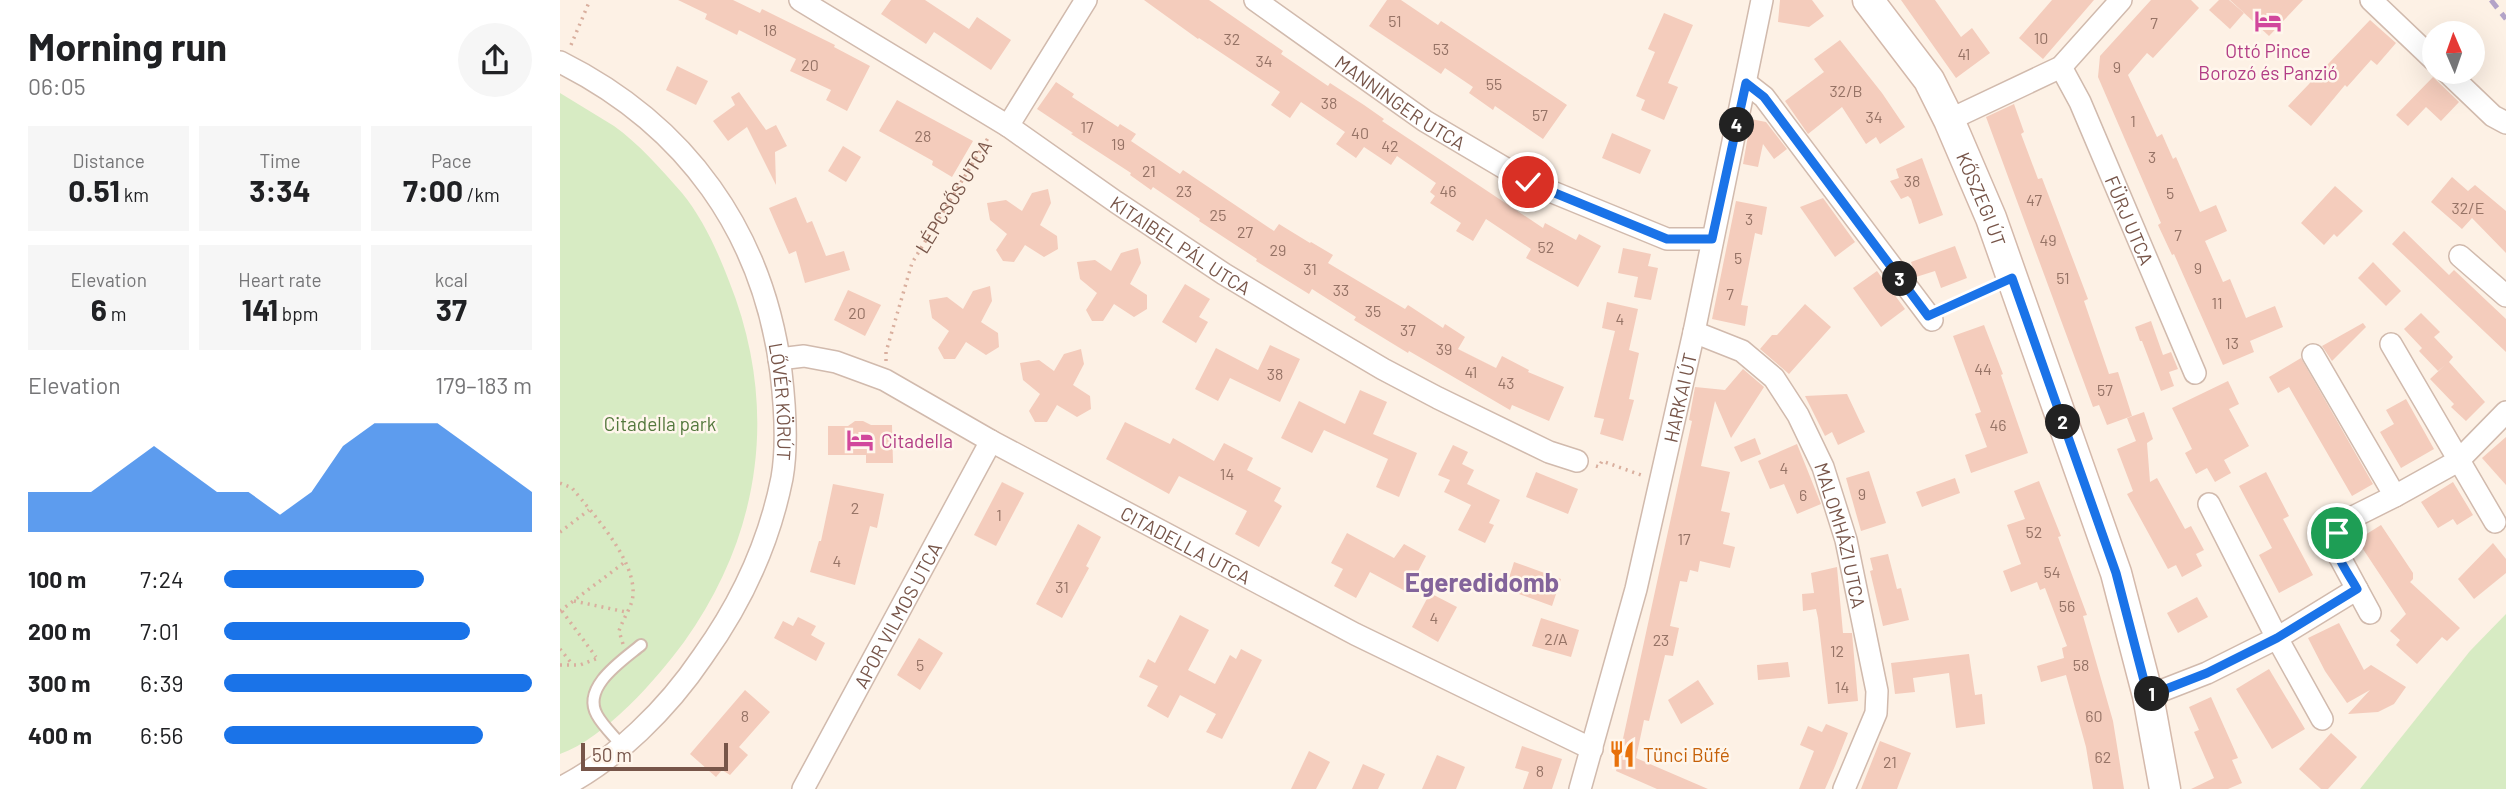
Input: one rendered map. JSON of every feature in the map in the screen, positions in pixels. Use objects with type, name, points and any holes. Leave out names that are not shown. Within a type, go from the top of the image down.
[{"type":"main road","name":"KŐSZEGI ÚT","points":[[1868,0],[1928,80],[1949,120],[1991,218],[2116,573],[2148,696],[2165,789]]},
{"type":"street","name":"KITAIBEL PÁL UTCA","points":[[800,0],[1008,126],[1224,274],[1383,369],[1549,452],[1577,461]]},
{"type":"street","name":"LÉPCSŐS UTCA","points":[[1008,126],[1086,0]]},
{"type":"street","name":"MANNINGER UTCA","points":[[1255,0],[1425,121],[1528,182],[1667,239],[1712,239]]},
{"type":"street","name":"HARKAI ÚT","points":[[1587,787],[1592,749],[1636,589],[1694,332],[1762,0]]},
{"type":"street","points":[[1949,120],[2061,67],[2121,0]]},
{"type":"street","points":[[2371,0],[2422,49]]},
{"type":"street","name":"LŐVÉR KÖRÚT","points":[[562,62],[629,105],[668,137],[700,171],[739,233],[772,317],[779,359],[785,431],[782,475],[772,519],[736,606],[688,679],[622,746],[573,786]]},
{"type":"street","name":"FÜRJ UTCA","points":[[2061,67],[2080,102],[2195,373]]},
{"type":"street","points":[[1746,83],[1764,97],[1930,318]]},
{"type":"street","points":[[2460,84],[2493,116],[2506,123]]},
{"type":"street","points":[[2460,256],[2506,296]]},
{"type":"street","name":"MALOMHÁZI UTCA","points":[[1694,332],[1742,351],[1774,378],[1798,415],[1823,467],[1846,540],[1877,691],[1876,713],[1844,789]]},
{"type":"street","points":[[2391,344],[2495,522]]},
{"type":"street","points":[[2313,355],[2390,488]]},
{"type":"street","name":"CITADELLA UTCA","points":[[779,359],[804,356],[836,362],[885,380],[991,441],[1355,634],[1592,749]]},
{"type":"street","points":[[2370,612],[2337,552],[2334,542],[2337,533],[2390,488],[2458,461],[2506,412]]},
{"type":"street","name":"APOR VILMOS UTCA","points":[[803,789],[991,441]]},
{"type":"street","points":[[2209,504],[2277,638],[2322,719]]},
{"type":"street","points":[[2148,696],[2207,673],[2277,638],[2357,589]]},
{"type":"lane","points":[[622,746],[597,715],[593,701],[598,685],[641,645]]},
{"type":"path","points":[[562,62],[590,0]]},
{"type":"path","name":"LÉPCSŐS UTCA","points":[[885,380],[886,352],[912,263],[990,136],[1008,126]]},
{"type":"path","points":[[1930,318],[2012,278]]},
{"type":"path","points":[[1603,462],[1638,475]]},
{"type":"path","points":[[560,483],[572,488],[621,552],[633,592],[619,637],[631,654]]},
{"type":"path","points":[[560,532],[589,510]]},
{"type":"path","points":[[610,673],[560,611],[625,562]]},
{"type":"path","points":[[574,601],[627,612]]},
{"type":"path","points":[[560,649],[573,666]]},
{"type":"path","points":[[560,665],[573,666],[596,657]]},
{"type":"green space","name":"Citadella park","points":[[560,93],[632,140],[674,184],[696,213],[720,258],[745,328],[754,375],[757,421],[754,467],[746,513],[731,557],[710,600],[684,642],[644,690],[612,722],[560,754]]},
{"type":"green space","points":[[2506,614],[2506,789],[2360,789],[2470,651]]},
{"type":"building","points":[[678,0],[733,0],[760,13],[762,9],[835,45],[834,47],[870,66],[847,111],[826,100],[831,90],[790,71],[796,59],[739,30],[737,35],[705,19],[707,14]]},
{"type":"building","points":[[891,0],[925,0],[969,29],[977,17],[1011,40],[991,70],[934,32],[926,44],[881,14]]},
{"type":"building","points":[[1144,0],[1209,0],[1283,51],[1281,54],[1328,86],[1330,83],[1364,105],[1384,119],[1382,121],[1543,228],[1545,223],[1576,240],[1579,234],[1601,246],[1578,287],[1526,258],[1531,249],[1486,219],[1473,241],[1456,231],[1461,223],[1430,203],[1435,196],[1430,192],[1436,183],[1397,156],[1391,165],[1364,147],[1356,158],[1336,144],[1345,132],[1301,102],[1290,118],[1271,105],[1280,92]]},
{"type":"building","points":[[1387,0],[1401,0],[1438,25],[1441,21],[1567,105],[1543,139],[1495,106],[1493,110],[1469,93],[1473,87],[1445,68],[1441,74],[1369,26]]},
{"type":"building","points":[[1780,0],[1812,0],[1824,16],[1809,27],[1778,22]]},
{"type":"building","points":[[1901,0],[1935,0],[1961,37],[1972,28],[1990,53],[1956,78]]},
{"type":"building","points":[[2052,0],[2094,0],[2043,59],[2019,38]]},
{"type":"building","points":[[2151,0],[2191,0],[2199,8],[2153,58],[2147,53],[2128,75],[2157,137],[2162,134],[2173,159],[2176,157],[2200,212],[2216,205],[2227,231],[2205,241],[2223,282],[2230,279],[2246,318],[2275,306],[2283,327],[2250,341],[2254,352],[2223,365],[2174,254],[2172,255],[2158,225],[2161,223],[2098,77],[2100,56]]},
{"type":"building","points":[[2219,0],[2229,0],[2244,13],[2230,29],[2209,10]]},
{"type":"building","name":"Ottó Pince Borozó és Panzió","points":[[2230,0],[2303,0],[2269,36]]},
{"type":"building","points":[[1664,13],[1693,25],[1668,83],[1678,87],[1664,120],[1641,110],[1645,100],[1636,96],[1655,52],[1648,49]]},
{"type":"building","points":[[2370,20],[2396,43],[2377,65],[2371,60],[2347,87],[2345,85],[2311,126],[2288,106]]},
{"type":"building","points":[[1840,40],[1905,127],[1880,144],[1876,137],[1866,144],[1842,107],[1808,134],[1785,101],[1824,72],[1814,59]]},
{"type":"building","points":[[677,66],[708,81],[696,105],[666,90]]},
{"type":"building","points":[[1056,82],[1074,94],[1072,97],[1118,127],[1120,124],[1136,134],[1131,141],[1180,174],[1183,170],[1274,231],[1279,224],[1311,242],[1333,255],[1328,263],[1405,309],[1408,305],[1443,328],[1445,324],[1465,337],[1458,349],[1496,368],[1502,356],[1529,370],[1528,372],[1564,387],[1549,421],[1512,405],[1510,410],[1409,351],[1408,353],[1354,320],[1356,317],[1312,289],[1309,294],[1256,261],[1257,259],[1153,187],[1151,190],[1130,175],[1131,173],[1037,109]]},
{"type":"building","points":[[2426,84],[2440,84],[2459,102],[2441,121],[2426,107],[2408,126],[2396,115]]},
{"type":"building","points":[[739,92],[766,130],[776,125],[787,146],[775,152],[776,185],[747,127],[728,141],[713,121],[735,105],[731,97]]},
{"type":"building","points":[[897,100],[973,141],[952,177],[932,165],[933,161],[879,131]]},
{"type":"building","points":[[2014,104],[2024,132],[2021,134],[2038,179],[2042,178],[2088,299],[2084,301],[2109,374],[2118,372],[2132,416],[2107,425],[2099,405],[2093,407],[1986,117]]},
{"type":"building","points":[[1751,119],[1766,122],[1787,149],[1774,159],[1763,144],[1758,167],[1743,164]]},
{"type":"building","points":[[1612,133],[1651,150],[1640,174],[1602,158]]},
{"type":"building","points":[[843,146],[861,157],[846,182],[828,171]]},
{"type":"building","points":[[1922,158],[1943,215],[1919,224],[1911,199],[1908,196],[1901,199],[1890,181],[1899,178],[1896,169]]},
{"type":"building","points":[[2452,177],[2468,191],[2475,185],[2506,211],[2506,253],[2472,218],[2462,229],[2431,202]]},
{"type":"building","points":[[2335,186],[2363,211],[2337,237],[2334,234],[2324,245],[2301,223]]},
{"type":"building","points":[[1048,189],[1051,203],[1040,225],[1057,236],[1058,249],[1044,257],[1025,245],[1014,262],[1003,261],[996,250],[1007,234],[990,220],[987,203],[1006,200],[1022,211],[1032,193]]},
{"type":"building","points":[[796,197],[807,223],[812,221],[826,256],[844,251],[850,270],[805,283],[796,251],[789,254],[769,208]]},
{"type":"building","points":[[1823,198],[1855,242],[1835,257],[1800,207]]},
{"type":"building","points":[[1736,201],[1767,207],[1762,235],[1755,233],[1741,305],[1748,306],[1745,326],[1712,319]]},
{"type":"building","points":[[2404,231],[2449,275],[2454,270],[2506,319],[2506,352],[2392,244]]},
{"type":"building","points":[[1955,246],[1967,278],[1941,288],[1935,271],[1916,277],[1911,262]]},
{"type":"building","points":[[1138,248],[1141,263],[1130,284],[1147,295],[1147,309],[1134,317],[1114,304],[1103,321],[1092,321],[1086,310],[1097,293],[1080,279],[1077,262],[1095,260],[1111,271],[1121,253]]},
{"type":"building","points":[[1623,248],[1651,254],[1648,266],[1658,268],[1651,300],[1634,297],[1638,277],[1618,273]]},
{"type":"building","points":[[2373,262],[2401,291],[2386,306],[2358,278]]},
{"type":"building","points":[[1877,271],[1905,309],[1881,327],[1853,288]]},
{"type":"building","points":[[1185,284],[1210,299],[1199,317],[1208,322],[1196,343],[1162,322]]},
{"type":"building","points":[[990,286],[992,301],[981,322],[998,333],[999,347],[986,355],[966,342],[955,359],[944,359],[938,348],[949,331],[932,318],[929,300],[947,297],[963,309],[973,291]]},
{"type":"building","points":[[848,290],[881,305],[865,336],[834,320]]},
{"type":"building","points":[[1607,302],[1638,309],[1629,350],[1639,353],[1629,399],[1634,400],[1623,441],[1600,434],[1604,419],[1594,417],[1615,331],[1602,328]]},
{"type":"building","points":[[1805,304],[1831,327],[1789,374],[1760,349],[1772,335],[1777,335]]},
{"type":"building","points":[[2421,313],[2440,332],[2434,337],[2453,357],[2449,362],[2485,402],[2466,421],[2451,407],[2454,404],[2430,379],[2445,365],[2438,371],[2419,351],[2422,348],[2404,329]]},
{"type":"building","points":[[2151,321],[2163,355],[2171,352],[2178,369],[2169,372],[2174,386],[2161,391],[2135,327]]},
{"type":"building","points":[[2363,323],[2366,327],[2332,361],[2322,346]]},
{"type":"building","points":[[1984,325],[2028,453],[1971,473],[1965,455],[1987,447],[1975,414],[1981,412],[1953,336]]},
{"type":"building","points":[[1270,345],[1300,359],[1280,402],[1230,378],[1218,401],[1195,389],[1216,348],[1258,370]]},
{"type":"building","points":[[1081,349],[1084,364],[1073,385],[1090,396],[1091,409],[1077,417],[1057,405],[1047,422],[1035,422],[1029,411],[1040,394],[1023,380],[1020,363],[1039,360],[1054,371],[1064,354]]},
{"type":"building","points":[[2301,358],[2373,484],[2352,496],[2289,387],[2278,393],[2269,377]]},
{"type":"building","points":[[1743,369],[1764,387],[1731,438],[1715,401],[1701,466],[1730,472],[1721,511],[1730,513],[1723,544],[1735,547],[1730,568],[1700,561],[1698,572],[1690,570],[1687,582],[1680,581],[1670,626],[1679,628],[1673,656],[1665,655],[1649,721],[1644,720],[1636,758],[1708,789],[1657,789],[1616,771],[1692,421],[1689,420],[1695,387],[1725,390]]},
{"type":"building","points":[[2228,381],[2239,404],[2229,409],[2249,446],[2224,460],[2231,473],[2215,482],[2207,468],[2196,474],[2185,453],[2192,449],[2172,408]]},
{"type":"building","points":[[1360,390],[1387,402],[1373,434],[1417,453],[1399,497],[1376,487],[1388,459],[1324,430],[1312,453],[1281,438],[1299,401],[1345,424]]},
{"type":"building","points":[[1847,394],[1865,432],[1838,445],[1832,432],[1825,436],[1805,396]]},
{"type":"building","points":[[2406,399],[2434,449],[2401,468],[2380,432],[2394,424],[2386,410]]},
{"type":"building","points":[[2144,412],[2153,439],[2147,443],[2150,482],[2157,478],[2185,529],[2191,526],[2204,550],[2196,554],[2202,566],[2182,577],[2176,565],[2168,569],[2127,494],[2133,491],[2117,449],[2136,441],[2127,418]]},
{"type":"building","name":"Citadella","points":[[855,421],[871,425],[892,425],[893,463],[866,463],[866,455],[828,455],[828,426],[848,426]]},
{"type":"building","points":[[1125,422],[1170,444],[1173,438],[1214,461],[1224,443],[1253,458],[1247,470],[1281,488],[1274,501],[1282,506],[1259,547],[1235,534],[1247,511],[1179,476],[1169,494],[1106,459]]},
{"type":"building","points":[[2506,437],[2506,485],[2482,458]]},
{"type":"building","points":[[1755,438],[1761,454],[1741,462],[1734,447]]},
{"type":"building","points":[[1797,444],[1821,504],[1797,514],[1784,484],[1770,489],[1758,461]]},
{"type":"building","points":[[1453,445],[1468,452],[1462,464],[1474,470],[1467,484],[1500,500],[1489,523],[1494,525],[1485,543],[1458,530],[1471,505],[1444,492],[1450,480],[1438,475]]},
{"type":"building","points":[[1869,471],[1886,523],[1861,531],[1846,478]]},
{"type":"building","points":[[1536,472],[1578,489],[1568,514],[1526,497]]},
{"type":"building","points":[[2266,472],[2289,516],[2283,519],[2313,575],[2279,593],[2259,555],[2272,548],[2239,486]]},
{"type":"building","points":[[1955,478],[1960,493],[1922,507],[1916,492]]},
{"type":"building","points":[[2039,481],[2061,536],[2058,537],[2087,615],[2083,616],[2113,721],[2124,789],[2093,789],[2086,747],[2066,675],[2041,682],[2037,666],[2064,658],[2062,648],[2067,646],[2045,588],[2040,590],[2037,582],[2011,592],[2003,571],[2021,564],[2007,525],[2025,519],[2014,491]]},
{"type":"building","points":[[1002,482],[1024,493],[996,546],[974,535]]},
{"type":"building","points":[[2453,482],[2473,515],[2457,525],[2453,519],[2438,528],[2421,502]]},
{"type":"building","points":[[833,484],[884,494],[877,528],[870,526],[855,585],[810,572],[821,541]]},
{"type":"building","points":[[1078,524],[1101,537],[1086,566],[1089,568],[1062,618],[1036,604]]},
{"type":"building","points":[[2381,525],[2413,573],[2410,582],[2460,628],[2447,641],[2442,637],[2417,664],[2396,645],[2400,640],[2390,631],[2406,614],[2357,540]]},
{"type":"building","points":[[1347,533],[1394,558],[1404,544],[1426,556],[1407,592],[1370,572],[1356,598],[1334,586],[1343,569],[1331,563]]},
{"type":"building","points":[[2493,543],[2506,559],[2506,573],[2474,599],[2458,579]]},
{"type":"building","points":[[1888,554],[1909,620],[1883,626],[1870,571],[1873,570],[1870,558]]},
{"type":"building","points":[[1514,562],[1561,579],[1552,606],[1519,594],[1522,586],[1508,581]]},
{"type":"building","points":[[1837,567],[1843,633],[1852,633],[1858,701],[1828,704],[1816,609],[1803,611],[1802,594],[1814,593],[1811,573]]},
{"type":"building","points":[[1430,593],[1457,607],[1438,642],[1412,627]]},
{"type":"building","points":[[2197,597],[2208,617],[2178,633],[2167,613]]},
{"type":"building","points":[[1180,615],[1209,630],[1188,670],[1215,684],[1230,655],[1236,659],[1241,649],[1262,660],[1222,739],[1206,732],[1216,714],[1180,695],[1168,718],[1147,706],[1158,686],[1139,677],[1148,659],[1155,663]]},
{"type":"building","points":[[798,617],[816,626],[811,635],[825,643],[816,661],[774,638],[783,621],[793,626]]},
{"type":"building","points":[[1541,618],[1579,630],[1571,657],[1532,646]]},
{"type":"building","points":[[2339,623],[2364,670],[2371,665],[2406,687],[2394,704],[2378,712],[2348,714],[2370,690],[2347,703],[2325,671],[2308,638]]},
{"type":"building","points":[[919,638],[943,653],[920,690],[897,675]]},
{"type":"building","points":[[1969,654],[1975,695],[1982,694],[1985,724],[1956,728],[1949,673],[1913,678],[1915,692],[1895,694],[1891,663]]},
{"type":"building","points":[[1788,662],[1790,677],[1758,680],[1757,665]]},
{"type":"building","points":[[2269,669],[2305,729],[2272,749],[2236,689]]},
{"type":"building","points":[[1698,680],[1714,704],[1681,724],[1668,700]]},
{"type":"building","points":[[745,690],[770,712],[739,747],[748,755],[730,775],[722,770],[716,777],[690,754]]},
{"type":"building","points":[[2211,697],[2238,758],[2232,760],[2242,783],[2228,789],[2191,789],[2214,778],[2194,732],[2199,730],[2189,707]]},
{"type":"building","points":[[1826,724],[1848,733],[1835,766],[1825,789],[1799,789],[1814,751],[1800,745],[1808,726],[1822,732]]},
{"type":"building","points":[[2331,733],[2357,757],[2328,789],[2321,789],[2299,769]]},
{"type":"building","points":[[1880,741],[1911,753],[1897,789],[1861,789]]},
{"type":"building","points":[[1522,746],[1562,759],[1552,789],[1523,789],[1529,772],[1515,768]]},
{"type":"building","points":[[1309,751],[1330,762],[1316,789],[1291,789]]},
{"type":"building","points":[[1437,755],[1465,767],[1456,789],[1422,789]]},
{"type":"building","points":[[1363,764],[1385,774],[1378,789],[1352,789]]},
{"type":"railway","points":[[2491,0],[2506,19]]},
{"type":"place","name":"Ottó Pince Borozó és Panzió","points":[[2268,21]]},
{"type":"place","name":"Citadella","points":[[860,440]]},
{"type":"place","name":"Tünci Büfé","points":[[1622,754]]},
{"type":"district","name":"Egeredidomb","points":[[1482,581]]},
{"type":"route","points":[[1528,182],[1667,239],[1712,239],[1746,83],[1764,97],[1928,316],[2012,278],[2116,573],[2148,696],[2207,673],[2277,638],[2357,589],[2337,552],[2334,542],[2337,533]]}]
